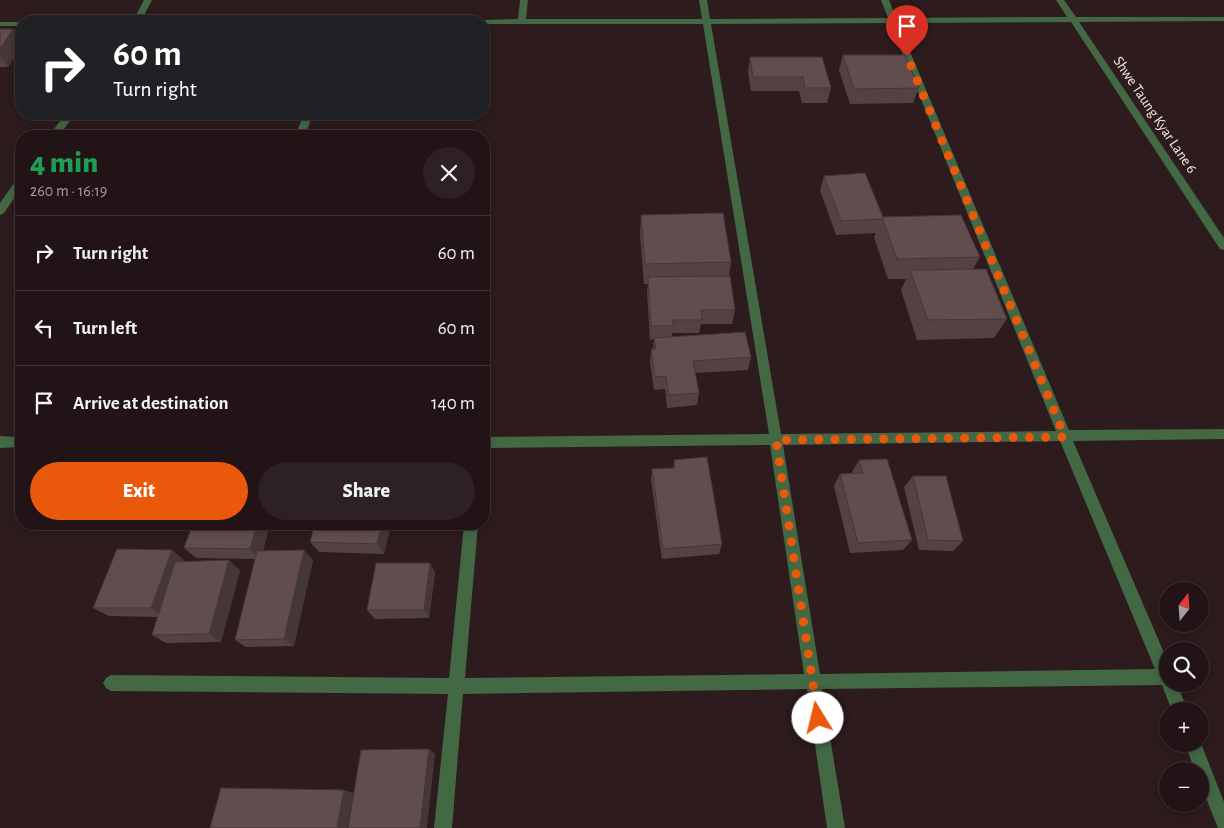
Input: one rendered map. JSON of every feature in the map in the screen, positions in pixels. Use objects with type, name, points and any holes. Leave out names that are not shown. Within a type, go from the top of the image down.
[{"type":"street","points":[[139,15],[148,0]]},
{"type":"street","points":[[522,21],[524,0]]},
{"type":"street","points":[[703,0],[776,440],[836,828]]},
{"type":"street","points":[[885,0],[1159,661]]},
{"type":"street","name":"Shwe Taung Kyar Lane 6","points":[[1060,0],[1224,246]]},
{"type":"street","points":[[490,22],[1224,19]]},
{"type":"street","points":[[0,24],[15,24]]},
{"type":"street","points":[[0,210],[15,189]]},
{"type":"street","points":[[490,443],[1224,434]]},
{"type":"street","points":[[0,442],[15,442]]},
{"type":"street","points":[[443,828],[470,530]]},
{"type":"street","points":[[111,683],[456,686],[812,681],[1159,680]]},
{"type":"street","points":[[1195,752],[1224,823]]},
{"type":"building","points":[[0,29],[13,29],[0,49]]},
{"type":"building","points":[[843,55],[905,55],[919,88],[854,89]]},
{"type":"building","points":[[750,57],[822,57],[831,88],[805,88],[803,77],[753,77]]},
{"type":"building","points":[[865,173],[883,217],[882,219],[841,221],[824,176]]},
{"type":"building","points":[[723,213],[731,262],[645,264],[641,215]]},
{"type":"building","points":[[961,215],[980,257],[897,259],[882,217]]},
{"type":"building","points":[[986,269],[1007,319],[928,320],[910,270]]},
{"type":"building","points":[[730,276],[735,310],[701,310],[702,320],[673,320],[673,326],[651,326],[648,277]]},
{"type":"building","points":[[745,332],[751,357],[693,361],[699,393],[669,395],[666,376],[655,377],[651,349],[656,349],[654,338]]},
{"type":"building","points":[[707,457],[722,544],[663,549],[652,469],[675,468],[674,460]]},
{"type":"building","points":[[887,459],[912,540],[858,543],[840,474],[863,473],[859,460]]},
{"type":"building","points":[[913,476],[946,476],[963,541],[928,540]]},
{"type":"building","points":[[191,530],[255,530],[250,549],[184,548]]},
{"type":"building","points":[[313,530],[380,530],[377,544],[310,542]]},
{"type":"building","points":[[117,549],[172,550],[151,608],[93,608]]},
{"type":"building","points":[[304,550],[284,639],[235,640],[257,551]]},
{"type":"building","points":[[229,560],[209,634],[152,635],[175,562]]},
{"type":"building","points":[[376,563],[430,563],[424,610],[367,610]]},
{"type":"building","points":[[429,749],[420,828],[348,828],[361,750]]},
{"type":"building","points":[[221,788],[344,790],[337,828],[210,828]]},
{"type":"route","points":[[818,718],[776,440],[1065,437],[907,56]]}]
